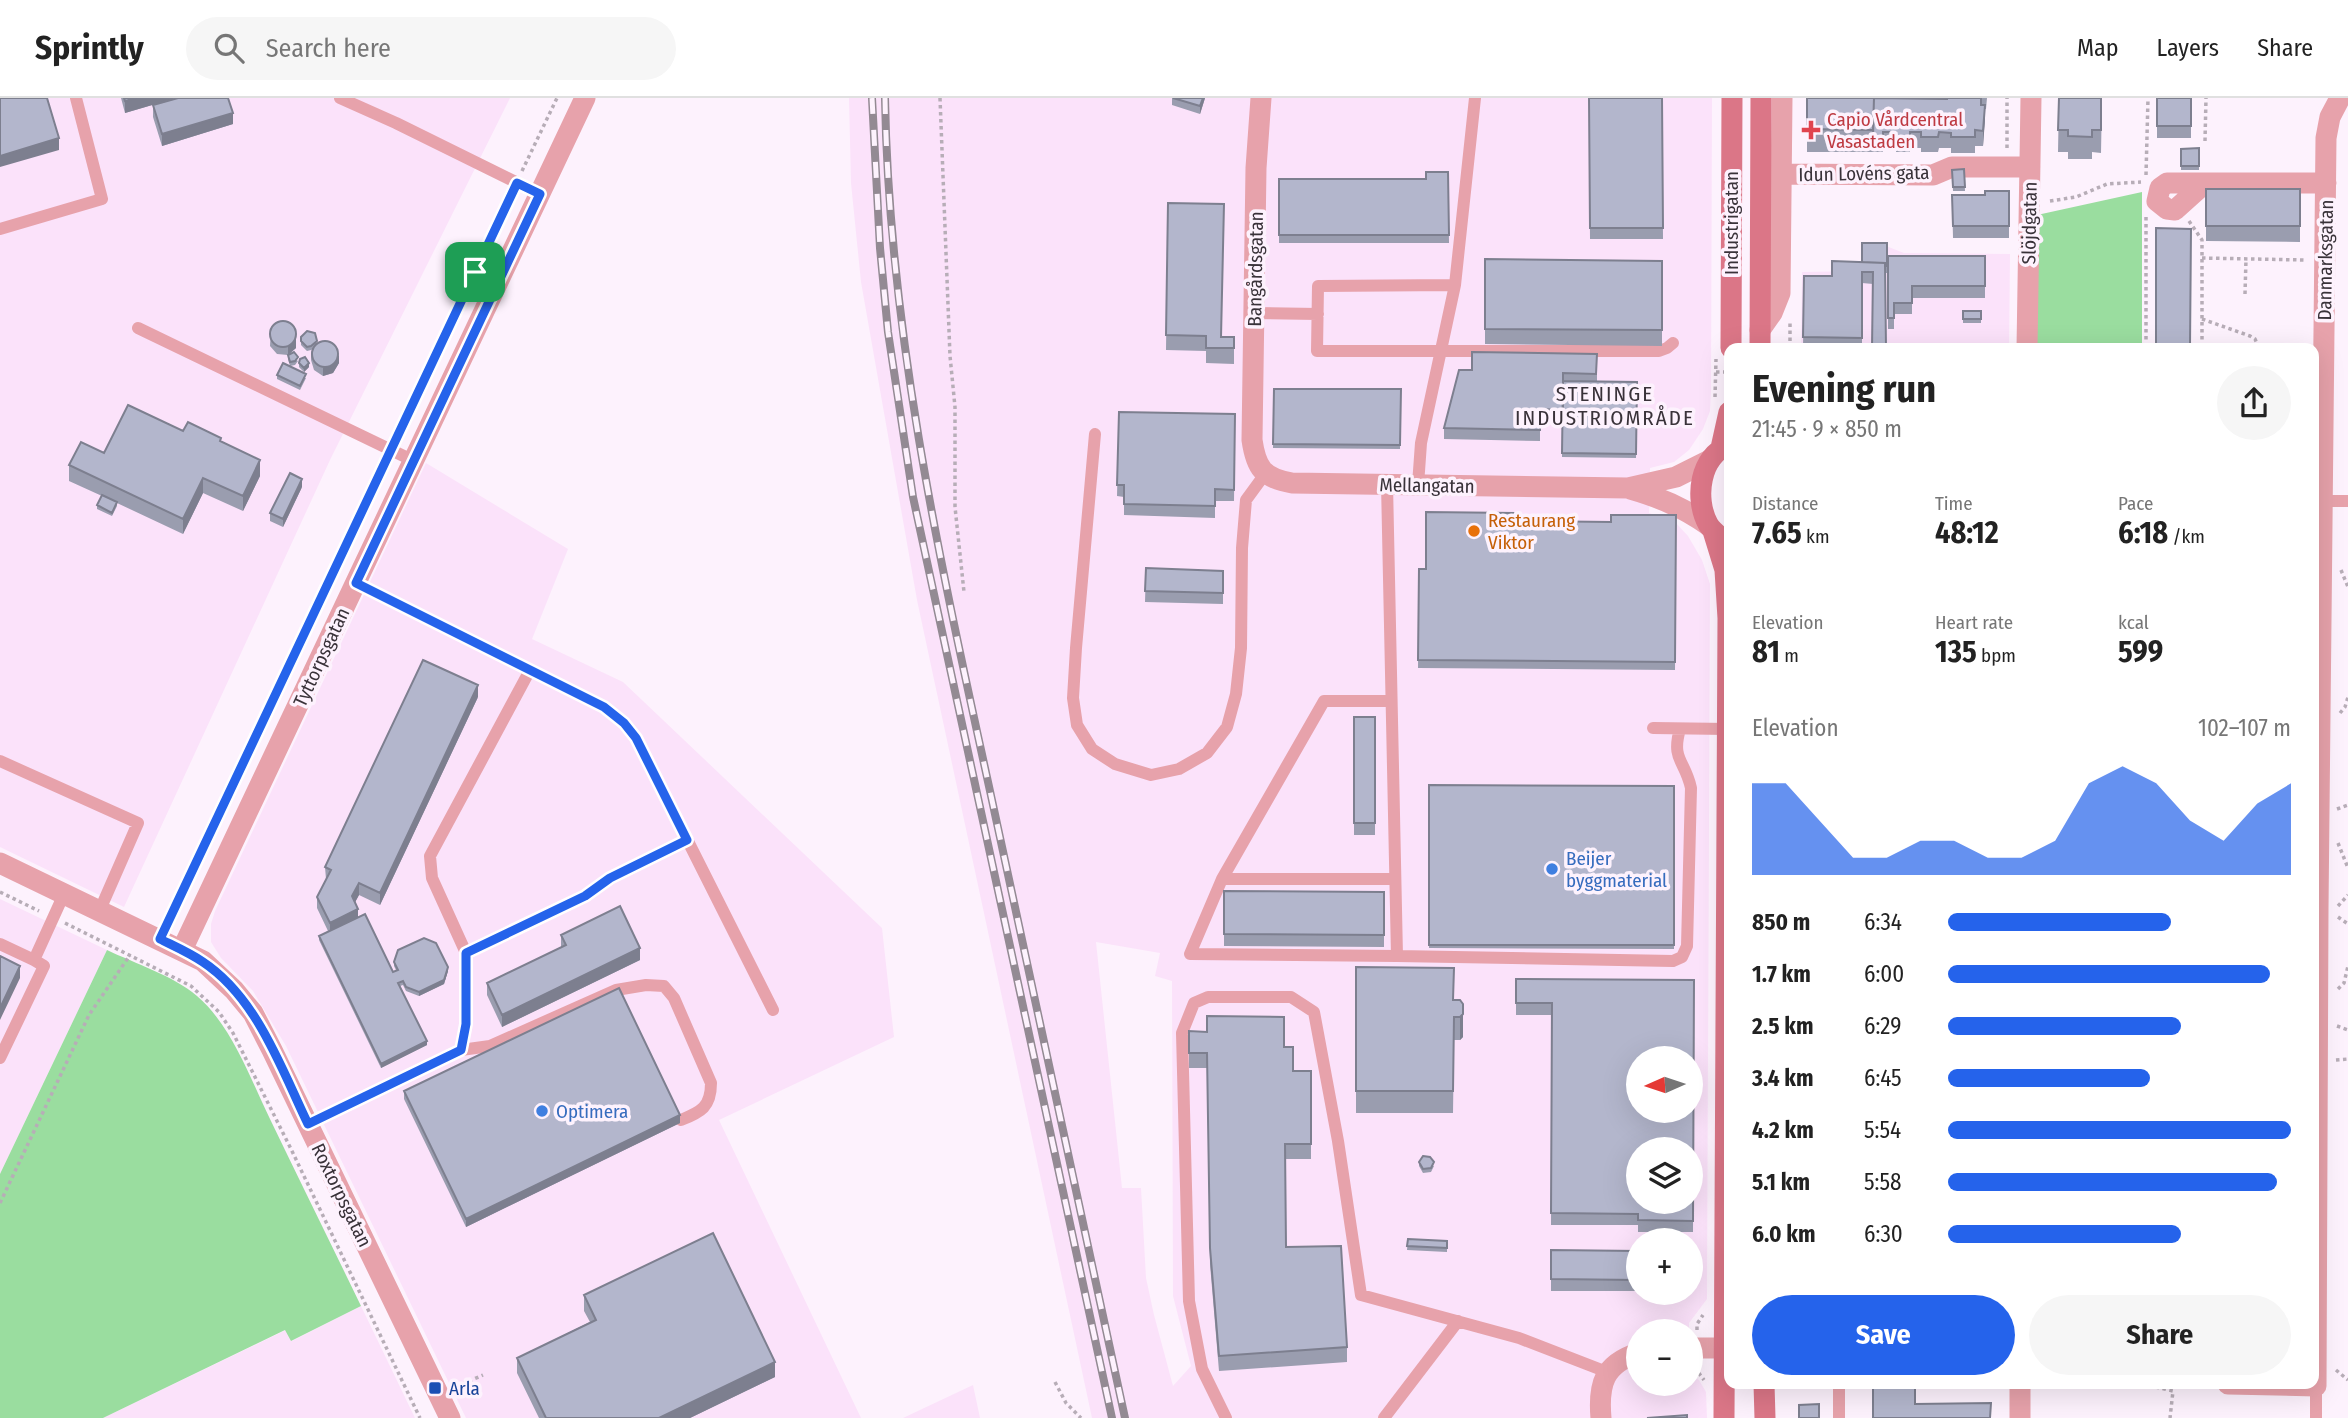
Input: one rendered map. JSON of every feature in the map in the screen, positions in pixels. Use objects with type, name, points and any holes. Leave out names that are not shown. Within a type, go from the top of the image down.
[{"type":"main road","name":"Industrigatan","points":[[1731,343],[1732,98]]},
{"type":"main road","name":"Industrigatan","points":[[1760,339],[1761,98]]},
{"type":"main road","points":[[1724,434],[1720,451],[1704,472],[1701,491],[1704,515],[1717,533],[1724,567]]},
{"type":"main road","points":[[1724,1418],[1725,1389]]},
{"type":"main road","points":[[1764,1389],[1765,1418]]},
{"type":"street","name":"Tyttorpsgatan","points":[[182,950],[585,98]]},
{"type":"street","name":"Bangårdsgatan","points":[[1261,98],[1256,168],[1252,440],[1255,460],[1265,474]]},
{"type":"street","points":[[1760,339],[1780,293],[1782,98]]},
{"type":"street","name":"Slöjdgatan","points":[[2026,343],[2031,98]]},
{"type":"street","name":"Danmarksgatan","points":[[2319,496],[2326,138],[2330,117],[2340,98]]},
{"type":"street","name":"Idun Lovéns gata","points":[[1781,174],[1933,175],[1952,167],[2030,167]]},
{"type":"street","points":[[2205,183],[2326,183]]},
{"type":"street","name":"Mellangatan","points":[[1265,474],[1278,481],[1292,483],[1628,488],[1676,477],[1720,451]]},
{"type":"street","name":"Mellangatan","points":[[1628,488],[1667,500],[1717,533]]},
{"type":"street","name":"Roxtorpsgatan","points":[[0,863],[203,961],[218,973],[253,1013],[450,1418]]},
{"type":"street","points":[[1703,1348],[1724,1348]]},
{"type":"street","points":[[1601,1418],[1602,1385],[1606,1372],[1626,1358]]},
{"type":"street","points":[[2020,1389],[2020,1418]]},
{"type":"lane","points":[[0,229],[102,198],[76,98]]},
{"type":"lane","points":[[340,98],[368,104],[540,194]]},
{"type":"lane","points":[[1418,485],[1421,443],[1455,285],[1475,98]]},
{"type":"lane","points":[[1455,285],[1318,286],[1317,351],[1659,351],[1672,343]]},
{"type":"lane","points":[[1254,313],[1318,313]]},
{"type":"lane","points":[[138,328],[414,461]]},
{"type":"lane","points":[[1095,434],[1076,648],[1073,698],[1077,725],[1092,749],[1115,764],[1151,775],[1179,769],[1207,752],[1227,727],[1236,694],[1241,648],[1242,548],[1246,500],[1265,474]]},
{"type":"lane","points":[[1387,484],[1397,956]]},
{"type":"lane","points":[[2319,496],[2348,501]]},
{"type":"lane","points":[[356,583],[604,707],[624,723],[636,738],[773,1010]]},
{"type":"lane","points":[[461,1050],[466,1024],[466,953],[432,878],[430,856],[530,670]]},
{"type":"lane","points":[[1391,701],[1324,701],[1222,879],[1190,954],[1673,961],[1682,957],[1687,946],[1691,788],[1676,750],[1680,729]]},
{"type":"lane","points":[[1653,728],[1724,729]]},
{"type":"lane","points":[[0,761],[138,823],[99,912]]},
{"type":"lane","points":[[466,953],[585,896],[610,878],[687,840]]},
{"type":"lane","points":[[1222,879],[1395,879]]},
{"type":"lane","points":[[34,960],[64,894]]},
{"type":"lane","points":[[0,944],[44,966],[0,1058]]},
{"type":"lane","points":[[308,1124],[461,1050],[490,1046],[616,990],[646,985],[664,986],[674,998],[711,1083],[711,1094],[707,1103],[699,1113],[681,1121]]},
{"type":"lane","points":[[1226,1418],[1202,1368],[1189,1301],[1182,1033],[1194,1003],[1208,996],[1292,998],[1314,1012],[1338,1141],[1361,1295],[1519,1338],[1606,1372]]},
{"type":"lane","points":[[1384,1418],[1458,1321]]},
{"type":"lane","points":[[1839,1389],[1839,1418]]},
{"type":"lane","points":[[2316,1389],[2316,1418]]},
{"type":"path","points":[[160,939],[556,98]]},
{"type":"path","points":[[940,98],[949,342],[955,407],[955,507],[964,592]]},
{"type":"path","points":[[2007,98],[2007,167]]},
{"type":"path","points":[[2029,201],[2064,200],[2108,184],[2125,181],[2146,183],[2148,98]]},
{"type":"path","points":[[2205,141],[2206,98]]},
{"type":"path","points":[[2146,210],[2146,343]]},
{"type":"path","points":[[2202,240],[2202,343]]},
{"type":"path","points":[[2202,258],[2324,260]]},
{"type":"path","points":[[2245,294],[2246,259]]},
{"type":"path","points":[[2202,319],[2250,336],[2257,343]]},
{"type":"path","points":[[1716,372],[1724,372]]},
{"type":"path","points":[[0,892],[191,985],[219,1012],[233,1033],[420,1418]]},
{"type":"path","points":[[0,1203],[89,1015],[130,955]]},
{"type":"path","points":[[454,1388],[483,1375]]},
{"type":"path","points":[[1055,1382],[1066,1404],[1082,1418]]},
{"type":"path","points":[[2164,1389],[2173,1391],[2170,1418]]},
{"type":"shaded area","points":[[0,98],[510,98],[330,460],[124,907],[0,847]]},
{"type":"shaded area","points":[[849,98],[1712,98],[1710,411],[1703,429],[1689,450],[1674,462],[1650,468],[1649,513],[1675,522],[1688,536],[1702,560],[1710,584],[1707,1299],[1703,1304],[1703,1228],[1626,1228],[1626,1305],[1702,1305],[1692,1319],[1626,1319],[1626,1396],[1703,1396],[1703,1387],[1706,1392],[1707,1418],[1092,1418],[917,600],[861,282],[851,183]],"holes":[[[1096,942],[1160,953],[1155,976],[1172,981],[1173,1296],[1191,1366],[1173,1386],[1146,1278],[1141,1188],[1122,1188]]]},
{"type":"shaded area","points":[[1861,246],[1886,246],[1904,253],[2010,254],[2009,343],[1801,343],[1802,272],[1861,271]]},
{"type":"shaded area","points":[[426,463],[568,549],[532,639],[623,682],[882,928],[894,1037],[719,1120],[861,1418],[466,1418],[286,1046],[253,991],[221,958],[211,942],[211,924],[215,911]]},
{"type":"shaded area","points":[[0,899],[107,950],[0,1174]]},
{"type":"shaded area","points":[[361,1306],[415,1418],[103,1418],[286,1330],[292,1341]]},
{"type":"shaded area","points":[[973,1385],[980,1418],[903,1418]]},
{"type":"green space","points":[[2142,192],[2142,343],[2034,343],[2037,215]]},
{"type":"green space","points":[[107,950],[166,976],[188,989],[220,1022],[239,1053],[361,1306],[291,1341],[285,1330],[103,1418],[0,1418],[0,1174]]},
{"type":"building","points":[[0,98],[47,98],[59,138],[0,156]]},
{"type":"building","points":[[178,98],[228,98],[233,113],[162,134],[153,105]]},
{"type":"building","points":[[1173,98],[1203,98],[1200,106]]},
{"type":"building","points":[[1589,98],[1662,98],[1663,228],[1590,228]]},
{"type":"building","points":[[1807,98],[1874,98],[1873,130],[1807,129]]},
{"type":"building","points":[[1874,98],[1981,98],[1981,105],[1985,105],[1983,131],[1975,130],[1975,137],[1951,137],[1951,133],[1939,132],[1938,137],[1921,137],[1921,132],[1910,132],[1910,137],[1896,137],[1896,132],[1883,132],[1883,137],[1873,137]]},
{"type":"building","points":[[2059,98],[2101,98],[2101,130],[2092,130],[2092,137],[2068,136],[2068,130],[2058,130]]},
{"type":"building","points":[[2157,98],[2191,98],[2191,126],[2157,126]]},
{"type":"building","points":[[2199,148],[2199,166],[2181,166],[2181,149]]},
{"type":"building","points":[[1964,169],[1965,187],[1953,187],[1952,170]]},
{"type":"building","points":[[1426,172],[1448,172],[1449,235],[1279,235],[1279,179],[1426,179]]},
{"type":"building","points":[[2206,189],[2300,189],[2300,226],[2206,226]]},
{"type":"building","points":[[1985,191],[2009,191],[2009,226],[1953,226],[1952,195],[1985,195]]},
{"type":"building","points":[[1168,203],[1224,204],[1221,337],[1234,337],[1234,348],[1206,348],[1206,336],[1166,335]]},
{"type":"building","points":[[2156,228],[2191,229],[2190,343],[2156,343]]},
{"type":"building","points":[[1862,243],[1887,243],[1887,266],[1885,263],[1862,262]]},
{"type":"building","points":[[1888,256],[1985,256],[1985,286],[1912,286],[1912,303],[1894,303],[1894,318],[1888,318]]},
{"type":"building","points":[[1485,259],[1662,261],[1662,330],[1485,329]]},
{"type":"building","points":[[1832,261],[1885,263],[1886,343],[1872,343],[1873,272],[1862,272],[1862,338],[1803,337],[1804,276],[1832,276]]},
{"type":"building","points":[[1963,311],[1981,311],[1981,319],[1963,319]]},
{"type":"building","points":[[283,321],[292,325],[296,334],[292,343],[283,347],[274,343],[270,334],[274,325]]},
{"type":"building","points":[[307,331],[315,333],[317,341],[307,347],[301,337]]},
{"type":"building","points":[[325,341],[334,345],[338,354],[334,363],[325,367],[316,363],[312,354],[316,345]]},
{"type":"building","points":[[294,352],[298,357],[290,362],[288,355]]},
{"type":"building","points":[[1472,352],[1597,354],[1596,374],[1563,373],[1563,410],[1540,409],[1540,430],[1444,428],[1459,370],[1472,370]]},
{"type":"building","points":[[305,357],[309,363],[304,368],[299,363],[300,359]]},
{"type":"building","points":[[283,363],[306,374],[300,386],[277,375]]},
{"type":"building","points":[[1563,381],[1637,382],[1636,454],[1562,453]]},
{"type":"building","points":[[1274,389],[1401,389],[1400,445],[1273,444]]},
{"type":"building","points":[[128,405],[183,431],[188,422],[260,460],[243,496],[203,478],[183,519],[69,465],[81,442],[104,453]]},
{"type":"building","points":[[1119,412],[1235,414],[1234,490],[1215,489],[1215,506],[1124,504],[1124,485],[1117,485]]},
{"type":"building","points":[[290,473],[302,479],[283,519],[270,513]]},
{"type":"building","points":[[102,495],[117,502],[112,513],[97,505]]},
{"type":"building","points":[[1426,512],[1514,513],[1514,521],[1611,522],[1611,515],[1676,515],[1675,662],[1418,660],[1419,569],[1426,569]]},
{"type":"building","points":[[1146,568],[1223,571],[1223,593],[1145,591]]},
{"type":"building","points":[[423,660],[478,685],[380,893],[359,883],[352,896],[358,909],[330,923],[317,897],[331,870],[325,867]]},
{"type":"building","points":[[1354,717],[1375,717],[1375,823],[1354,823]]},
{"type":"building","name":"Beijer byggmaterial","points":[[1429,785],[1674,786],[1674,945],[1429,945]]},
{"type":"building","points":[[1224,891],[1384,892],[1384,935],[1224,934]]},
{"type":"building","points":[[620,906],[640,948],[502,1015],[487,983],[566,945],[561,935]]},
{"type":"building","points":[[365,914],[393,972],[398,970],[394,962],[398,950],[424,938],[436,943],[448,967],[444,980],[419,992],[406,987],[403,981],[398,983],[427,1041],[381,1064],[319,936]]},
{"type":"building","points":[[0,956],[20,966],[0,1008]]},
{"type":"building","points":[[1356,967],[1454,968],[1453,1000],[1460,1000],[1463,1004],[1463,1014],[1454,1017],[1453,1091],[1356,1091]]},
{"type":"building","points":[[1516,979],[1694,980],[1694,1046],[1626,1046],[1626,1124],[1693,1124],[1693,1137],[1626,1137],[1626,1214],[1551,1213],[1552,1003],[1516,1003]]},
{"type":"building","name":"Optimera","points":[[619,988],[680,1115],[466,1219],[404,1091]]},
{"type":"building","points":[[1207,1016],[1284,1017],[1284,1047],[1293,1047],[1293,1071],[1311,1071],[1311,1144],[1285,1144],[1286,1247],[1341,1246],[1347,1347],[1219,1356],[1210,1248],[1207,1053],[1189,1053],[1189,1031],[1207,1032]]},
{"type":"building","points":[[1423,1156],[1430,1157],[1434,1162],[1431,1168],[1423,1169],[1419,1162]]},
{"type":"building","points":[[1638,1214],[1693,1214],[1693,1221],[1638,1220]]},
{"type":"building","points":[[713,1233],[775,1362],[659,1418],[546,1418],[517,1358],[596,1320],[584,1295]]},
{"type":"building","points":[[1408,1239],[1447,1241],[1447,1248],[1407,1246]]},
{"type":"building","points":[[1551,1250],[1626,1251],[1626,1280],[1551,1279]]},
{"type":"building","points":[[1873,1389],[1915,1389],[1915,1404],[1991,1403],[1990,1418],[1873,1418]]},
{"type":"building","points":[[1819,1404],[1819,1418],[1799,1418],[1799,1405]]},
{"type":"building","points":[[1687,1415],[1687,1418],[1647,1418]]},
{"type":"railway","points":[[872,98],[880,248],[888,332],[913,497],[1112,1418]]},
{"type":"railway","points":[[885,98],[896,274],[920,447],[971,705],[1125,1418]]},
{"type":"place","name":"Capio Vårdcentral Vasastaden","points":[[1811,130]]},
{"type":"place","name":"Restaurang Viktor","points":[[1474,531]]},
{"type":"place","name":"Beijer byggmaterial","points":[[1552,869]]},
{"type":"place","name":"Optimera","points":[[542,1111]]},
{"type":"place","name":"Arla","points":[[435,1388]]},
{"type":"district","name":"STENINGE INDUSTRIOMRÅDE","points":[[1605,406]]},
{"type":"route","points":[[517,183],[540,194],[356,583],[604,707],[624,723],[636,738],[687,840],[610,878],[585,896],[466,953],[466,1024],[461,1050],[308,1124],[253,1013],[218,973],[203,961],[160,939],[475,272],[517,183]]}]
